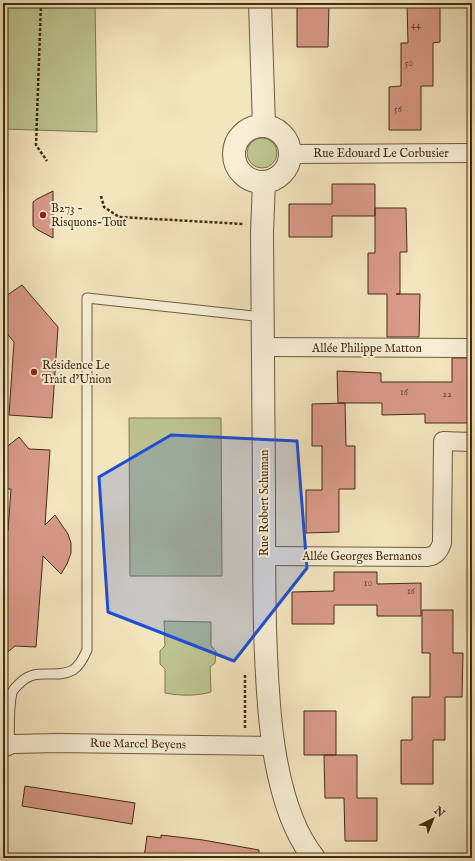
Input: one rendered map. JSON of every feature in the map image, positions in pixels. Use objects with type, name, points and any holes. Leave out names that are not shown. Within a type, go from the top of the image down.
[{"type":"street","points":[[260,3],[264,126]]},
{"type":"street","points":[[264,126],[273,128],[281,133],[288,145],[290,154],[284,171],[277,177],[264,182],[255,181],[243,174],[238,167],[234,154],[238,141],[243,134],[255,127],[264,126]]},
{"type":"street","name":"Rue Edouard Le Corbusier","points":[[290,154],[472,153]]},
{"type":"street","name":"Rue Robert Schuman","points":[[264,182],[262,225],[266,654],[270,720],[274,746],[300,858]]},
{"type":"street","name":"Allée Philippe Matton","points":[[263,347],[472,348]]},
{"type":"street","name":"Allée Georges Bernanos","points":[[264,556],[427,557],[435,555],[439,552],[442,543],[443,441],[472,442]]},
{"type":"street","name":"Rue Marcel Beyens","points":[[6,747],[14,744],[58,743],[274,746]]},
{"type":"street","name":"Rue Robert Schuman","points":[[292,822],[300,839],[314,858]]},
{"type":"lane","points":[[6,747],[10,704],[13,691],[21,682],[32,675],[62,673],[73,670],[81,661],[87,650],[87,298],[263,317]]},
{"type":"path","points":[[41,3],[36,145],[47,161]]},
{"type":"path","points":[[101,196],[104,207],[119,217],[262,225]]},
{"type":"highlighted area","points":[[171,435],[297,441],[307,568],[234,661],[108,612],[99,477]]},
{"type":"green space","points":[[3,3],[95,3],[97,132],[3,129]]},
{"type":"green space","points":[[262,138],[273,142],[277,153],[273,164],[262,168],[251,164],[247,153],[251,142]]},
{"type":"green space","points":[[129,418],[221,418],[222,576],[130,576]]},
{"type":"green space","points":[[164,621],[211,622],[211,646],[216,651],[215,663],[210,667],[211,692],[188,695],[165,693],[165,669],[160,664],[160,651],[165,646]]},
{"type":"building","points":[[329,3],[328,47],[297,47],[297,4]]},
{"type":"building","points":[[407,3],[440,3],[440,42],[433,43],[433,86],[421,86],[421,130],[389,130],[389,87],[401,86],[401,43],[408,43]]},
{"type":"building","points":[[332,184],[375,184],[375,216],[332,216],[332,237],[289,237],[289,204],[332,204]]},
{"type":"building","name":"B273 - Risquons-Tout","points":[[53,191],[53,238],[33,226],[33,202]]},
{"type":"building","points":[[375,208],[406,208],[407,252],[400,252],[400,294],[420,294],[419,337],[387,337],[387,294],[368,294],[368,253],[375,253]]},
{"type":"building","name":"Résidence Le Trait d’Union","points":[[22,285],[58,327],[52,418],[9,415],[14,342],[3,329],[3,298]]},
{"type":"building","points":[[452,358],[468,358],[469,423],[425,423],[425,414],[382,415],[382,403],[338,403],[337,371],[381,373],[381,382],[452,382]]},
{"type":"building","points":[[345,403],[346,446],[355,446],[355,489],[339,489],[339,532],[306,533],[306,490],[322,490],[322,446],[312,446],[312,404]]},
{"type":"building","points":[[19,437],[29,449],[50,450],[45,525],[55,515],[68,534],[71,543],[71,553],[61,574],[43,556],[36,647],[15,646],[3,656],[3,602],[6,563],[3,562],[5,531],[8,531],[11,489],[3,489],[3,450]]},
{"type":"building","points":[[334,572],[377,572],[377,584],[421,583],[421,616],[377,616],[377,605],[334,605],[334,624],[292,624],[292,592],[334,591]]},
{"type":"building","points":[[422,610],[453,610],[453,653],[463,653],[462,697],[445,697],[445,740],[433,740],[433,784],[401,784],[401,740],[412,740],[412,697],[430,697],[430,653],[422,653]]},
{"type":"building","points":[[304,711],[336,711],[336,755],[304,755]]},
{"type":"building","points":[[324,755],[357,755],[357,798],[377,798],[377,841],[345,841],[344,798],[325,798]]},
{"type":"building","points":[[25,786],[135,803],[132,824],[22,806]]},
{"type":"building","points":[[161,835],[203,840],[259,850],[259,858],[144,858],[147,836],[161,838]]},
{"type":"place","name":"B273 - Risquons-Tout","points":[[43,215]]},
{"type":"place","name":"Résidence Le Trait d’Union","points":[[34,372]]}]
